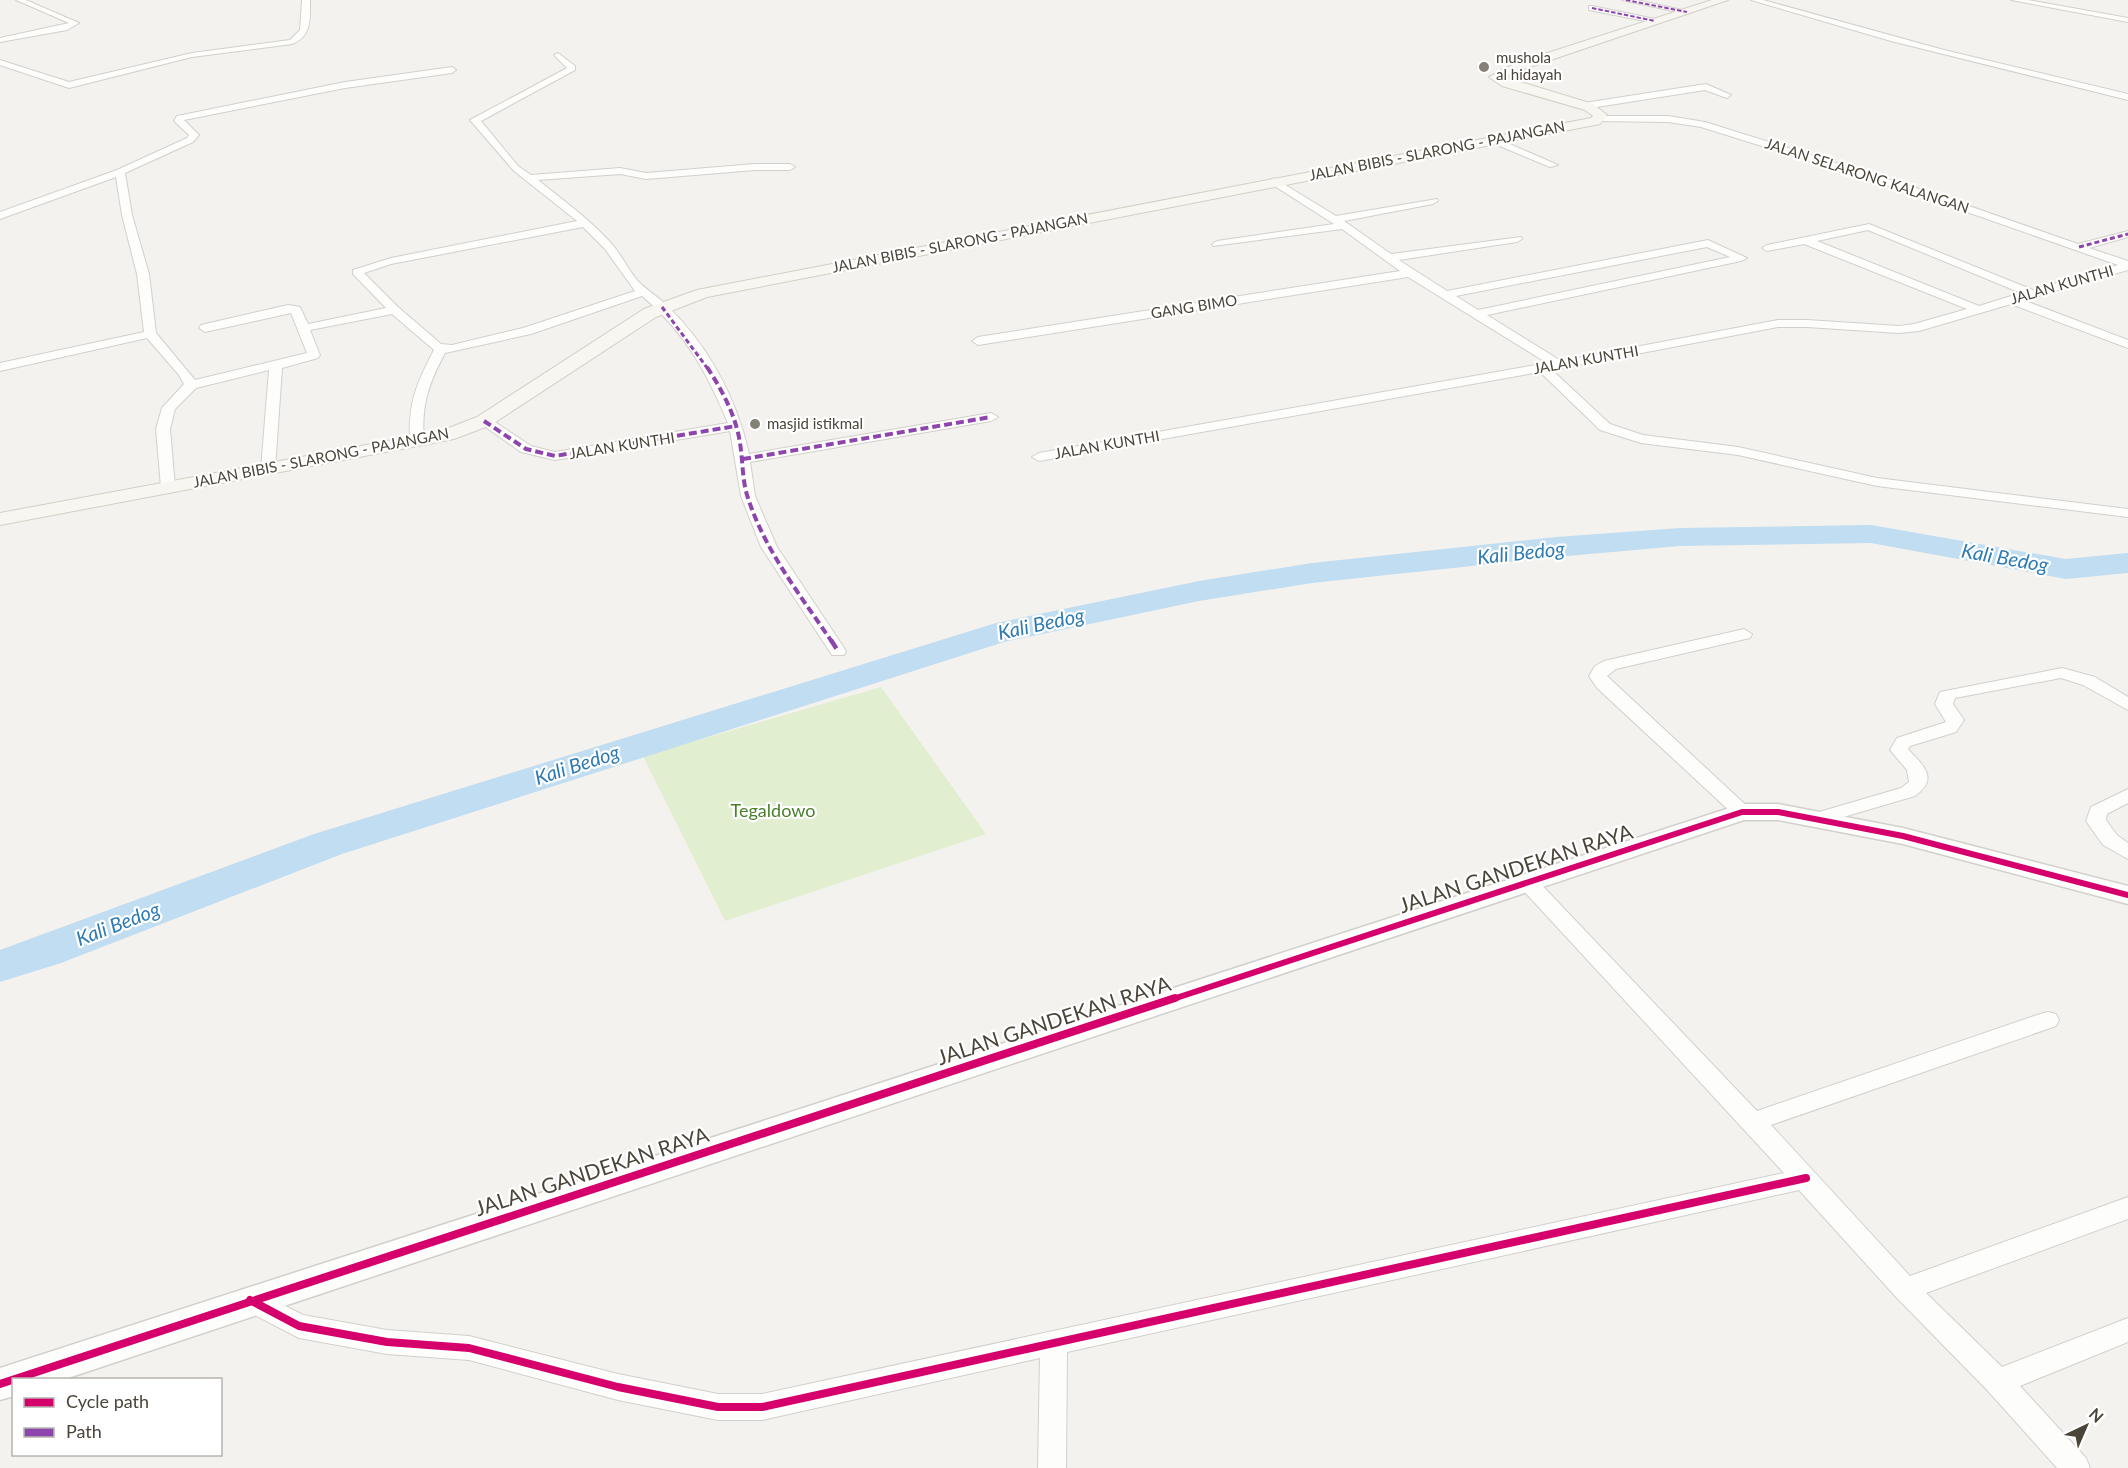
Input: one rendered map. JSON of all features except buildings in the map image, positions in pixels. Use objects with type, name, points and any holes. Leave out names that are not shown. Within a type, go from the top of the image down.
[{"type":"main road","name":"JALAN BIBIS - SLARONG - PAJANGAN","points":[[0,519],[417,442],[484,421],[635,321],[662,307],[720,289],[1600,118],[1601,116],[1596,111],[1584,106],[1506,83],[1495,77],[1520,66],[1723,0]]},
{"type":"street","points":[[0,40],[67,28],[75,23],[20,0]]},
{"type":"street","points":[[0,62],[69,85],[192,55],[292,42],[303,35],[306,30],[306,0]]},
{"type":"street","points":[[1626,0],[1687,12]]},
{"type":"street","points":[[1755,0],[1989,65],[2128,98]]},
{"type":"street","points":[[2015,0],[2128,20]]},
{"type":"street","points":[[2030,3],[2044,0]]},
{"type":"street","points":[[1592,8],[1655,21]]},
{"type":"street","points":[[558,55],[572,68],[475,120],[515,167],[585,223],[609,247],[642,292],[662,307],[699,352],[715,377],[736,426],[744,459],[748,496],[770,547],[838,651]]},
{"type":"street","points":[[0,216],[120,172],[193,138],[179,121],[180,118],[345,85],[453,70]]},
{"type":"street","points":[[1584,106],[1706,87],[1727,95]]},
{"type":"street","points":[[1680,91],[1701,99]]},
{"type":"street","points":[[1655,94],[1672,101]]},
{"type":"street","points":[[1631,98],[1651,106]]},
{"type":"street","name":"JALAN SELARONG KALANGAN","points":[[1600,118],[1668,119],[1702,124],[1928,195],[2128,265]]},
{"type":"street","points":[[1493,140],[1553,165]]},
{"type":"street","points":[[529,178],[620,171],[645,176],[755,167],[790,167]]},
{"type":"street","points":[[120,172],[127,214],[142,274],[150,334],[185,374],[191,385]]},
{"type":"street","points":[[1274,181],[1410,273],[1559,365]]},
{"type":"street","points":[[1217,244],[1339,223],[1433,201]]},
{"type":"street","points":[[585,223],[391,261],[366,267],[357,272],[394,310],[441,349],[452,349],[527,331],[642,292]]},
{"type":"street","points":[[1767,248],[1869,227],[2033,294]]},
{"type":"street","points":[[2079,247],[2128,234]]},
{"type":"street","points":[[1390,258],[1517,238]]},
{"type":"street","points":[[1805,240],[1977,309]]},
{"type":"street","points":[[1445,295],[1708,243],[1741,258],[1476,314]]},
{"type":"street","name":"JALAN KUNTHI","points":[[1040,457],[1788,323],[1871,330],[1903,330],[2128,265]]},
{"type":"street","points":[[1585,267],[1618,284]]},
{"type":"street","name":"GANG BIMO","points":[[978,341],[1410,273]]},
{"type":"street","points":[[2012,300],[2128,344]]},
{"type":"street","points":[[168,487],[163,429],[171,405],[191,385],[302,360],[314,355],[296,310],[293,309],[205,328]]},
{"type":"street","points":[[304,328],[394,310]]},
{"type":"street","points":[[0,367],[150,334]]},
{"type":"street","points":[[417,442],[415,416],[418,393],[441,349]]},
{"type":"street","points":[[268,469],[276,365]]},
{"type":"street","points":[[1543,368],[1605,427],[1641,439],[1738,451],[1877,482],[2128,513]]},
{"type":"street","points":[[744,459],[991,417]]},
{"type":"street","name":"JALAN KUNTHI","points":[[484,421],[527,450],[540,455],[555,456],[736,426]]},
{"type":"street","points":[[1742,812],[1603,684],[1598,676],[1601,670],[1610,665],[1744,634]]},
{"type":"street","points":[[1816,819],[1908,792],[1918,785],[1920,777],[1899,750],[1900,745],[1903,742],[1950,728],[1954,724],[1955,720],[1944,704],[1946,696],[1950,694],[2062,673],[2089,681],[2128,705]]},
{"type":"street","points":[[2128,795],[2098,811],[2096,821],[2110,840],[2128,852]]},
{"type":"street","name":"JALAN GANDEKAN RAYA","points":[[15,1378],[1742,812],[1778,812],[1903,836],[2128,895]]},
{"type":"street","points":[[1527,882],[1806,1178],[1905,1289],[1998,1382],[2076,1468]]},
{"type":"street","points":[[1753,1122],[2048,1020]]},
{"type":"street","points":[[250,1300],[299,1326],[387,1342],[469,1348],[618,1387],[718,1407],[762,1407],[1806,1178]]},
{"type":"street","points":[[1905,1289],[2128,1208]]},
{"type":"street","points":[[1998,1382],[2128,1330]]},
{"type":"street","points":[[1052,1468],[1054,1343]]},
{"type":"green space","name":"Tegaldowo","points":[[881,687],[986,834],[725,921],[643,756]]},
{"type":"waterway","name":"Kali Bedog","points":[[0,966],[45,952],[328,844],[996,633],[1199,591],[1312,573],[1556,547],[1680,537],[1871,534],[2066,569],[2128,563]]},
{"type":"marked path","points":[[1626,0],[1687,12]]},
{"type":"marked path","points":[[1592,8],[1655,21]]},
{"type":"marked path","points":[[2079,247],[2128,234]]},
{"type":"marked path","points":[[662,307],[714,377],[730,409],[739,435],[746,489],[756,519],[776,558],[838,651]]},
{"type":"marked path","points":[[743,459],[991,417]]},
{"type":"marked path","points":[[484,421],[526,449],[555,456],[736,426]]},
{"type":"cycle path","points":[[18,1378],[1742,812],[1778,812],[1903,836],[2128,895]]},
{"type":"cycle path","points":[[250,1300],[299,1326],[387,1342],[469,1348],[618,1387],[718,1407],[762,1407],[1806,1178]]},
{"type":"cycle path","points":[[0,1384],[12,1380]]},
{"type":"place","name":"mushola al hidayah","points":[[1484,67]]},
{"type":"place","name":"masjid istikmal","points":[[755,424]]}]
